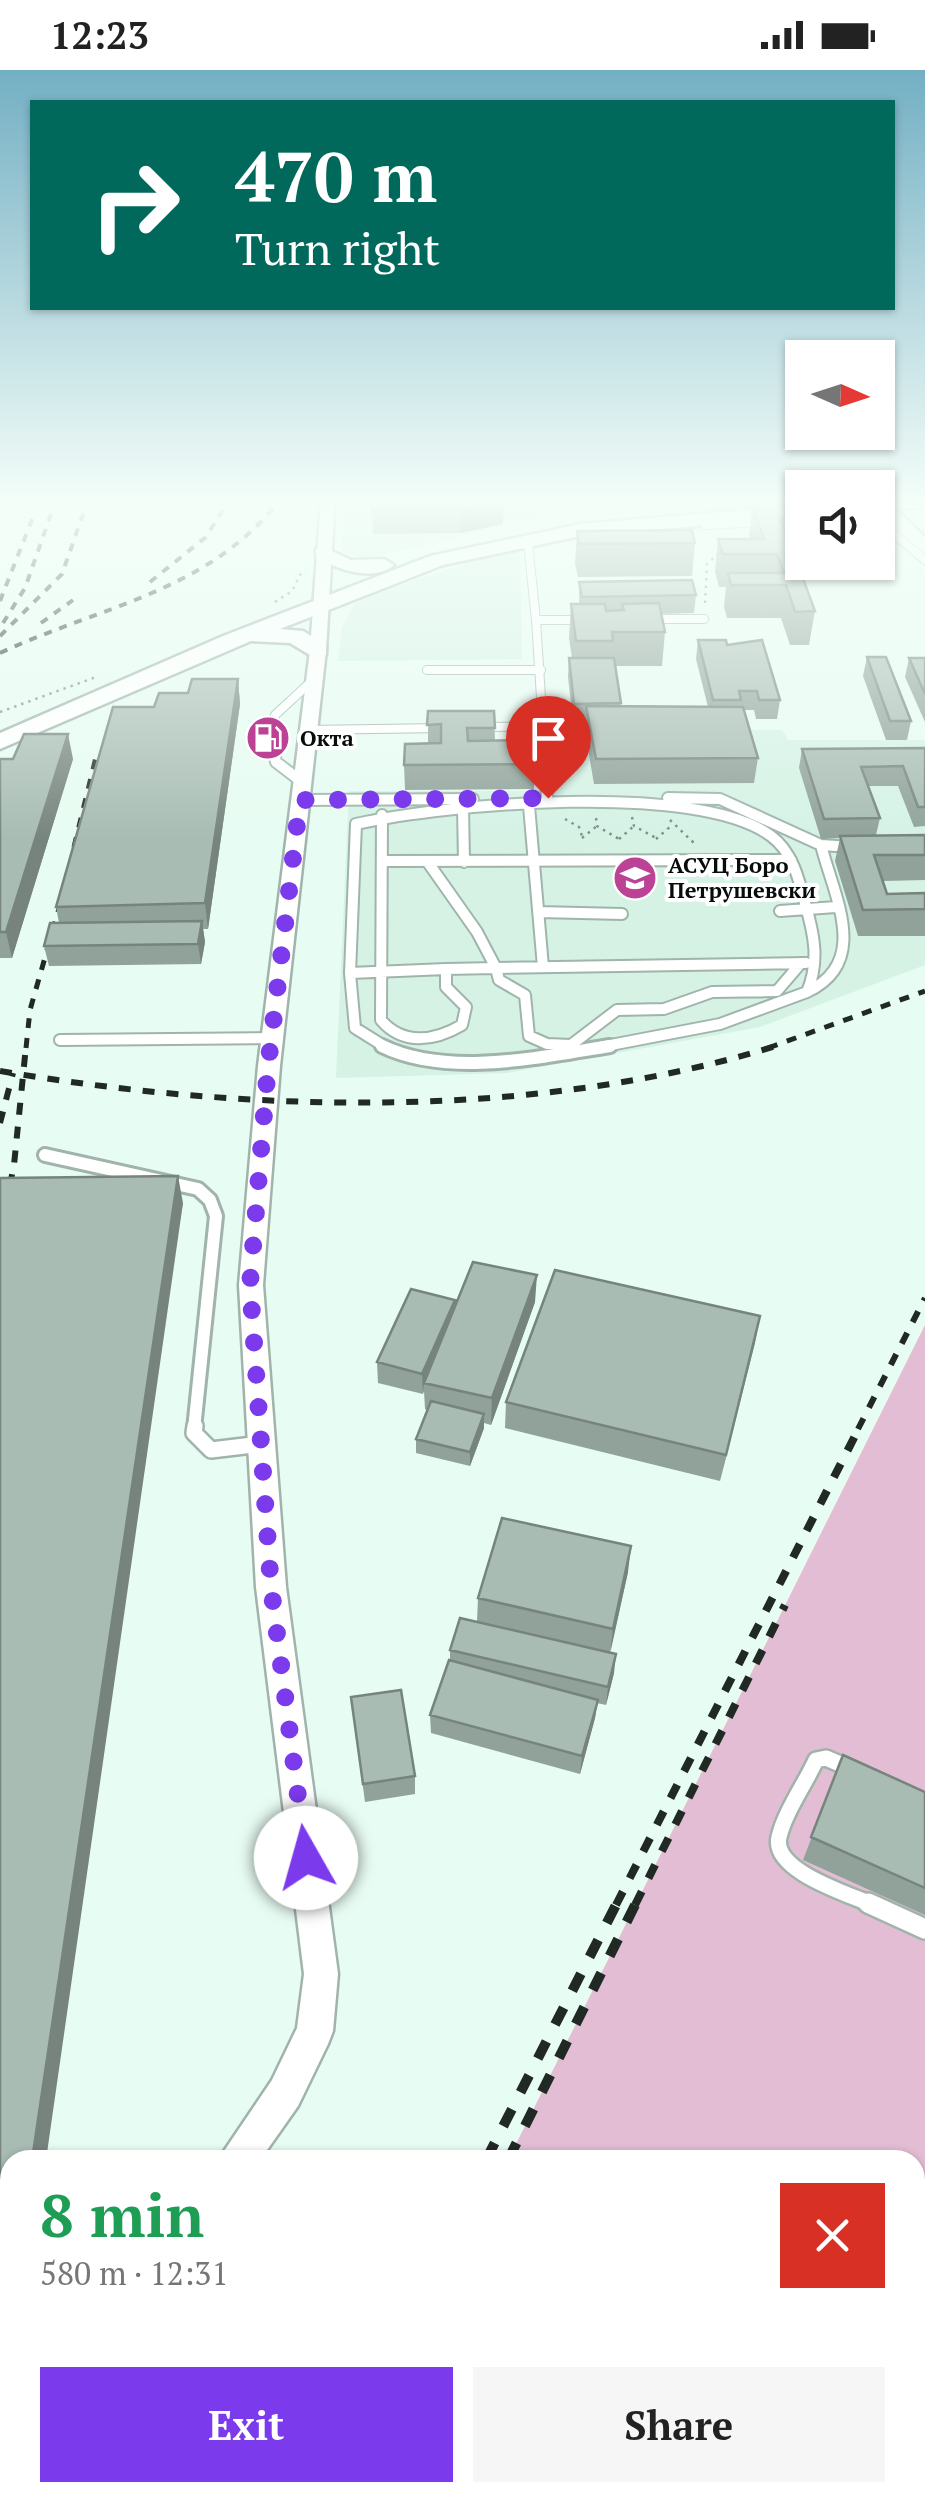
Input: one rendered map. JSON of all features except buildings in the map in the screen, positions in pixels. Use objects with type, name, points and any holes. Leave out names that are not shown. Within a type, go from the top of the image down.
[{"type":"street","points":[[0,724],[279,613]]},
{"type":"street","points":[[0,742],[287,613]]},
{"type":"street","points":[[245,2150],[284,2094],[315,2031],[322,1974],[271,1587],[250,1284],[272,1038],[320,613]]},
{"type":"street","points":[[231,641],[281,634],[301,638],[318,650]]},
{"type":"lane","points":[[535,613],[548,798]]},
{"type":"lane","points":[[629,620],[704,619]]},
{"type":"lane","points":[[536,620],[592,620]]},
{"type":"lane","points":[[427,670],[541,670]]},
{"type":"lane","points":[[314,680],[274,715],[271,756],[279,771],[301,791],[720,799],[821,845],[872,847]]},
{"type":"lane","points":[[306,730],[602,726]]},
{"type":"lane","points":[[529,806],[544,968]]},
{"type":"lane","points":[[807,992],[818,961],[791,860],[768,833],[714,810],[671,806],[463,808],[382,815],[356,824],[350,973],[355,1028],[382,1049],[434,1061],[566,1050],[721,1023],[821,987],[842,965],[846,947],[821,845]]},
{"type":"lane","points":[[463,808],[464,862]]},
{"type":"lane","points":[[382,815],[380,1020],[387,1030],[430,1038],[462,1025],[466,1006],[446,987],[446,969]]},
{"type":"lane","points":[[382,861],[791,860]]},
{"type":"lane","points":[[427,861],[477,932],[500,980],[526,995],[524,1025],[529,1036],[566,1050]]},
{"type":"lane","points":[[780,911],[836,906]]},
{"type":"lane","points":[[539,912],[622,914]]},
{"type":"lane","points":[[565,967],[572,954]]},
{"type":"lane","points":[[350,973],[818,961]]},
{"type":"lane","points":[[566,1050],[617,1010],[664,1010],[712,992],[777,991],[801,964]]},
{"type":"lane","points":[[60,1040],[272,1038]]},
{"type":"lane","points":[[45,1155],[198,1189],[210,1200],[216,1216],[194,1433],[211,1450],[261,1444]]},
{"type":"lane","points":[[873,1778],[826,1758],[816,1760],[801,1784],[778,1840],[779,1849],[793,1868],[925,1929]]},
{"type":"path","points":[[704,613],[704,619]]},
{"type":"path","points":[[0,712],[112,672]]},
{"type":"path","points":[[632,817],[634,826],[656,838]]},
{"type":"path","points":[[532,833],[541,824],[561,818],[579,827],[582,847]]},
{"type":"path","points":[[596,818],[597,826]]},
{"type":"path","points":[[670,818],[671,826],[715,859]]},
{"type":"path","points":[[582,836],[597,826]]},
{"type":"path","points":[[597,826],[619,839]]},
{"type":"path","points":[[618,846],[619,839],[634,826]]},
{"type":"path","points":[[656,838],[671,826]]},
{"type":"path","points":[[656,838],[656,846]]},
{"type":"shaded area","points":[[349,613],[521,613],[522,659],[338,661],[342,627]]},
{"type":"shaded area","name":"АСУЦ Боро Петрушевски","points":[[544,730],[782,730],[788,740],[925,740],[925,965],[760,1027],[507,1073],[336,1078],[349,791],[549,791]]},
{"type":"shaded area","points":[[925,1325],[925,2150],[513,2150]]},
{"type":"railway","points":[[3,623],[9,613]]},
{"type":"railway","points":[[0,636],[23,613]]},
{"type":"railway","points":[[41,623],[54,613]]},
{"type":"railway","points":[[0,653],[98,613]]},
{"type":"railway","points":[[74,847],[97,753]]},
{"type":"railway","points":[[26,1048],[30,1010],[64,891]]},
{"type":"railway","points":[[768,1048],[925,991]]},
{"type":"railway","points":[[23,1074],[26,1046]]},
{"type":"railway","points":[[23,1074],[192,1095],[390,1102],[490,1098],[588,1087],[683,1070],[776,1046]]},
{"type":"railway","points":[[0,1071],[23,1074]]},
{"type":"railway","points":[[0,1123],[13,1073]]},
{"type":"railway","points":[[0,1233],[14,1165],[23,1074]]},
{"type":"railway","points":[[858,1429],[925,1298]]},
{"type":"railway","points":[[616,1905],[860,1426]]},
{"type":"railway","points":[[636,1903],[785,1605]]},
{"type":"railway","points":[[491,2150],[617,1903]]},
{"type":"railway","points":[[513,2150],[636,1903]]},
{"type":"place","name":"Окта","points":[[268,738]]},
{"type":"place","name":"АСУЦ Боро Петрушевски","points":[[635,878]]},
{"type":"route","points":[[306,1858],[271,1587],[250,1284],[268,1066],[300,800],[548,798]]}]
